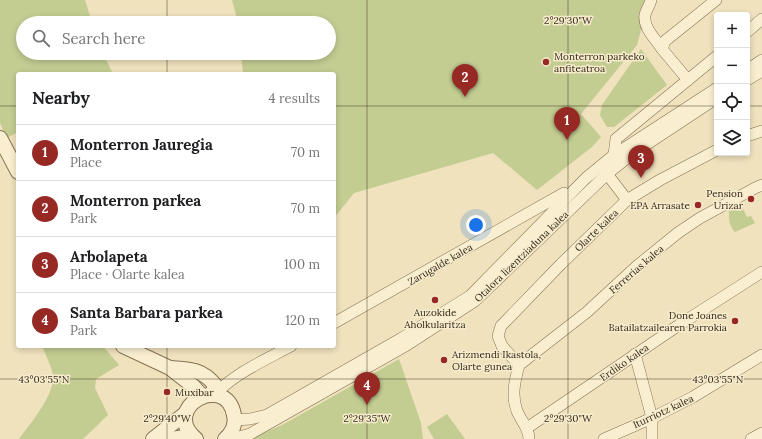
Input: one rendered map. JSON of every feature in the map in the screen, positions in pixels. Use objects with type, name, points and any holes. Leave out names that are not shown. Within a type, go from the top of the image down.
[{"type":"street","points":[[651,0],[645,16],[648,30],[688,80]]},
{"type":"street","points":[[662,49],[665,41],[716,0]]},
{"type":"street","points":[[750,29],[762,19]]},
{"type":"street","points":[[614,155],[616,139],[714,58]]},
{"type":"street","points":[[750,68],[762,60]]},
{"type":"street","points":[[750,78],[762,71]]},
{"type":"street","name":"Otalora lizentziaduna kalea","points":[[235,420],[250,419],[267,415],[402,338],[470,296],[586,178],[614,155],[714,90]]},
{"type":"street","name":"Otalora lizentziaduna kalea","points":[[226,438],[239,438],[250,434],[407,345],[475,301],[607,174],[632,154],[714,100]]},
{"type":"street","points":[[750,135],[762,131]]},
{"type":"street","points":[[0,138],[16,168]]},
{"type":"street","name":"Olarte kalea","points":[[518,365],[502,346],[498,336],[502,326],[513,312],[628,200],[660,180],[714,152]]},
{"type":"street","points":[[607,174],[628,200]]},
{"type":"street","name":"Zarugalde kalea","points":[[336,322],[556,199],[586,178]]},
{"type":"street","name":"Ferrerias kalea","points":[[518,365],[576,321],[637,266],[679,232],[700,218],[762,185]]},
{"type":"street","name":"Erdiko kalea","points":[[528,434],[635,354],[762,272]]},
{"type":"street","points":[[127,348],[170,368],[191,369],[208,377],[215,385],[210,395]]},
{"type":"street","points":[[153,439],[186,413],[192,403],[210,395],[245,370],[287,348]]},
{"type":"street","points":[[635,354],[652,418],[652,439]]},
{"type":"street","name":"Iturriotz kalea","points":[[604,439],[652,418],[700,394],[762,355]]},
{"type":"street","points":[[518,365],[514,383],[514,400],[517,411],[528,434]]},
{"type":"street","points":[[210,395],[220,396],[232,408],[235,420],[234,426],[226,438]]},
{"type":"street","points":[[171,439],[194,437],[186,425],[186,413]]},
{"type":"green space","points":[[0,0],[85,0],[90,16],[16,16],[16,60],[106,60],[112,72],[16,72],[16,133],[7,138],[0,123]]},
{"type":"green space","points":[[232,0],[649,0],[637,45],[581,114],[601,137],[592,147],[537,190],[493,153],[354,193],[336,216],[336,72],[243,72],[242,60],[336,60],[336,16],[236,16]]},
{"type":"green space","points":[[641,49],[667,85],[614,127],[607,127],[600,115],[602,105]]},
{"type":"green space","points":[[739,201],[747,217],[751,216],[755,223],[735,232],[730,224],[729,207]]},
{"type":"green space","points":[[43,348],[105,348],[119,365],[96,379],[95,388],[108,415],[83,439],[19,439],[41,408],[50,390],[53,382],[53,375]]},
{"type":"green space","points":[[399,359],[421,423],[423,439],[250,439],[284,424]]},
{"type":"green space","points":[[447,414],[465,439],[434,439],[427,427]]},
{"type":"place","name":"Monterron parkeko anfiteatroa","points":[[546,62]]},
{"type":"place","name":"Monterron parkea","points":[[465,97]]},
{"type":"place","name":"Monterron Jauregia","points":[[567,140]]},
{"type":"place","name":"Arbolapeta","points":[[641,178]]},
{"type":"place","name":"Pension Urizar","points":[[751,199]]},
{"type":"place","name":"EPA Arrasate","points":[[698,205]]},
{"type":"place","name":"Auzokide Aholkularitza","points":[[435,300]]},
{"type":"place","name":"Done Joanes Batailatzailearen Parrokia","points":[[735,321]]},
{"type":"place","name":"Arizmendi Ikastola, Olarte gunea","points":[[444,360]]},
{"type":"place","name":"Muxibar","points":[[167,392]]},
{"type":"place","name":"Santa Barbara parkea","points":[[367,405]]}]
